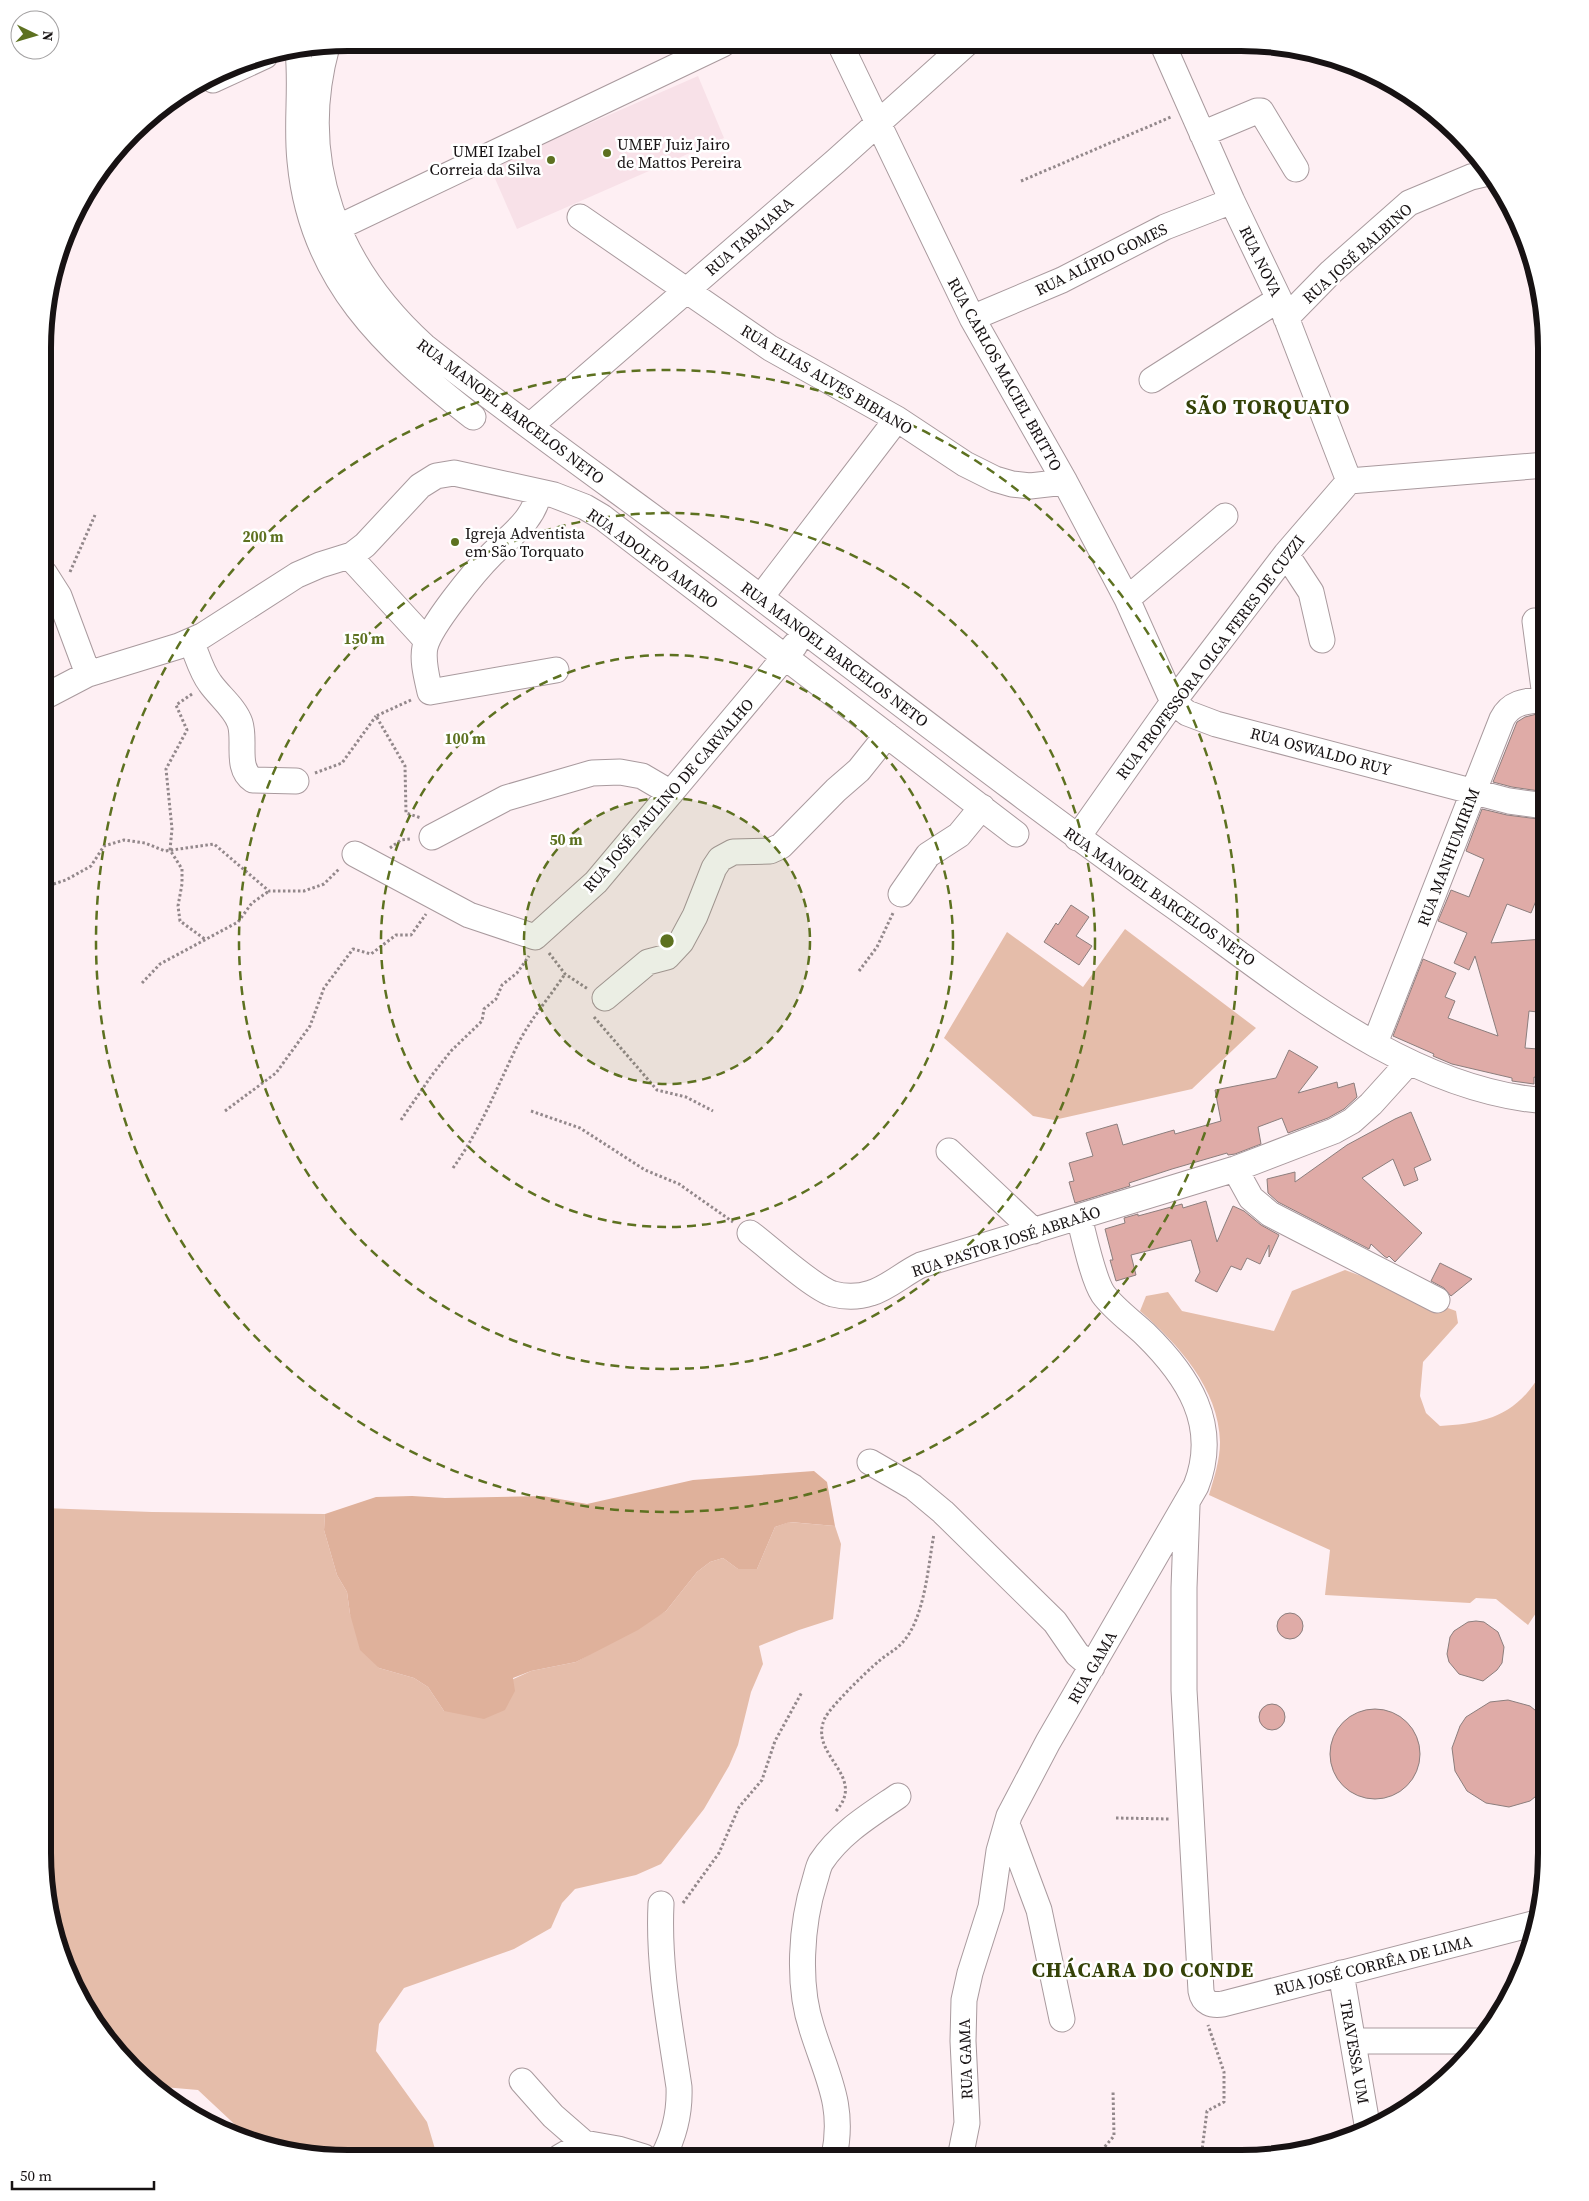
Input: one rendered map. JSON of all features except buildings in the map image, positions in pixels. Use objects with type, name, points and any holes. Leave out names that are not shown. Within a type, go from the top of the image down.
[{"type":"street","points":[[337,228],[708,51]]},
{"type":"street","name":"RUA CARLOS MACIEL BRITTO","points":[[843,51],[972,318],[1127,599],[1173,702]]},
{"type":"street","name":"RUA TABAJARA","points":[[530,426],[958,51]]},
{"type":"street","name":"RUA NOVA","points":[[1166,51],[1232,201],[1283,309],[1349,482]]},
{"type":"street","name":"RUA MANOEL BARCELOS NETO","points":[[326,52],[317,96],[316,145],[324,193],[337,228],[364,278],[388,312],[443,362],[762,597],[1077,838],[1314,1006],[1409,1062],[1470,1086],[1513,1097],[1538,1100]]},
{"type":"street","name":"RUA MANOEL BARCELOS NETO","points":[[298,56],[300,81],[298,138],[304,188],[310,214],[332,270],[355,307],[389,346],[424,378],[473,417]]},
{"type":"street","points":[[1202,134],[1257,111],[1262,111],[1296,169]]},
{"type":"street","name":"RUA JOSÉ BALBINO","points":[[1152,380],[1283,309],[1330,272],[1409,203],[1471,177],[1481,175]]},
{"type":"street","name":"RUA ALÍPIO GOMES","points":[[972,318],[1062,280],[1165,227],[1232,201]]},
{"type":"street","name":"RUA ELIAS ALVES BIBIANO","points":[[580,217],[770,348],[897,419],[949,455],[995,479],[1030,486],[1064,482]]},
{"type":"street","points":[[762,597],[897,419]]},
{"type":"street","points":[[1349,482],[1538,466]]},
{"type":"street","name":"RUA ADOLFO AMARO","points":[[51,693],[88,674],[191,641],[214,629],[301,573],[350,557],[360,551],[420,486],[436,476],[454,473],[570,500],[602,517],[1016,834]]},
{"type":"street","name":"RUA PROFESSORA OLGA FERES DE CUZZI","points":[[1077,838],[1173,702],[1286,554],[1349,482]]},
{"type":"street","points":[[539,492],[535,506],[528,518],[463,588],[427,641],[424,662],[430,692],[556,670]]},
{"type":"street","points":[[1127,599],[1225,516]]},
{"type":"street","points":[[1286,554],[1311,592],[1322,640]]},
{"type":"street","points":[[350,557],[427,641]]},
{"type":"street","points":[[51,583],[59,596],[88,674]]},
{"type":"street","name":"RUA JOSÉ PAULINO DE CARVALHO","points":[[537,939],[596,882],[806,632]]},
{"type":"street","points":[[191,641],[209,682],[238,717],[241,726],[242,760],[247,777],[253,780],[296,781]]},
{"type":"street","name":"RUA OSWALDO RUY","points":[[1173,702],[1181,710],[1205,720],[1509,801],[1538,805]]},
{"type":"street","name":"RUA MANHUMIRIM","points":[[1375,1043],[1502,719],[1508,710],[1519,703],[1538,702]]},
{"type":"street","points":[[1155,727],[1164,722],[1183,718],[1205,720]]},
{"type":"street","points":[[605,998],[648,962],[667,957],[681,942],[695,916],[714,868],[720,859],[732,852],[770,851],[781,846],[836,790],[859,770],[887,735]]},
{"type":"street","points":[[440,832],[506,798],[592,773],[620,772],[642,776],[671,793]]},
{"type":"street","points":[[901,894],[928,854],[960,834],[982,808]]},
{"type":"street","points":[[355,854],[380,865],[469,915],[537,939]]},
{"type":"street","name":"RUA PASTOR JOSÉ ABRAÃO","points":[[750,1233],[822,1289],[833,1294],[856,1296],[882,1289],[902,1274],[921,1265],[1235,1168],[1334,1132],[1352,1121],[1372,1104],[1409,1062]]},
{"type":"street","points":[[949,1151],[1034,1231]]},
{"type":"street","points":[[1235,1168],[1252,1198],[1270,1214],[1438,1300]]},
{"type":"street","name":"RUA GAMA","points":[[962,2150],[967,2123],[963,2041],[964,2000],[970,1973],[991,1907],[999,1851],[1007,1824],[1039,1758],[1196,1486],[1205,1458],[1206,1443],[1201,1415],[1189,1391],[1169,1360],[1103,1293],[1079,1217]]},
{"type":"street","points":[[870,1462],[913,1488],[939,1509],[1055,1622],[1077,1654],[1092,1667]]},
{"type":"street","points":[[1188,1500],[1184,1588],[1184,1690],[1201,1992],[1204,1999],[1209,2003]]},
{"type":"street","points":[[835,2150],[838,2119],[834,2090],[811,2028],[804,1988],[803,1961],[806,1915],[820,1863],[847,1832],[898,1796]]},
{"type":"street","points":[[1007,1824],[1039,1910],[1062,2019]]},
{"type":"street","points":[[660,1913],[662,1976],[680,2101],[673,2139],[667,2150]]},
{"type":"street","name":"RUA JOSÉ CORRÊA DE LIMA","points":[[1209,2003],[1223,2004],[1529,1926]]},
{"type":"street","name":"TRAVESSA UM","points":[[1341,1974],[1367,2121]]},
{"type":"street","points":[[1353,2041],[1470,2041]]},
{"type":"street","points":[[522,2081],[553,2116],[584,2143],[624,2150]]},
{"type":"street","points":[[572,2150],[584,2143]]},
{"type":"path","points":[[1021,181],[1190,108]]},
{"type":"path","points":[[59,596],[95,516]]},
{"type":"path","points":[[206,940],[180,921],[178,906],[182,884],[182,869],[170,850],[172,828],[166,769],[187,730],[176,705],[209,682]]},
{"type":"path","points":[[296,781],[342,763],[376,716],[430,692]]},
{"type":"path","points":[[376,716],[405,766],[406,813],[440,832]]},
{"type":"path","points":[[380,865],[390,848],[401,840],[440,832]]},
{"type":"path","points":[[51,885],[66,880],[91,866],[104,846],[124,840],[145,843],[165,851],[214,844],[268,891]]},
{"type":"path","points":[[142,983],[160,964],[238,922],[252,903],[268,891],[304,891],[324,884],[355,854]]},
{"type":"path","points":[[859,971],[877,946],[901,894]]},
{"type":"path","points":[[225,1111],[276,1073],[310,1026],[324,988],[353,949],[371,954],[396,935],[411,935],[438,898]]},
{"type":"path","points":[[401,1120],[451,1051],[482,1021],[484,1009],[496,999],[502,985],[517,973],[537,939],[565,974],[592,992],[605,998],[594,1018],[657,1090],[686,1097],[713,1111]]},
{"type":"path","points":[[452,1168],[468,1146],[487,1113],[516,1046],[565,974]]},
{"type":"path","points":[[531,1111],[580,1128],[645,1170],[679,1184],[750,1233]]},
{"type":"path","points":[[834,1814],[840,1807],[846,1790],[842,1774],[822,1741],[821,1733],[824,1719],[832,1708],[870,1669],[896,1649],[909,1634],[919,1611],[939,1509]]},
{"type":"path","points":[[660,1913],[681,1904],[719,1852],[738,1807],[762,1780],[775,1741],[802,1692]]},
{"type":"path","points":[[1116,1818],[1190,1820]]},
{"type":"path","points":[[1202,2150],[1207,2111],[1224,2102],[1224,2072],[1205,2015],[1209,2003]]},
{"type":"path","points":[[1101,2150],[1114,2136],[1113,2090]]},
{"type":"shaded area","name":"UMEF Juiz Jairo de Mattos Pereira","points":[[698,76],[724,138],[517,229],[490,167]]},
{"type":"shaded area","points":[[1125,929],[1256,1028],[1192,1089],[1054,1120],[1033,1116],[944,1038],[1007,932],[1083,987]]},
{"type":"shaded area","points":[[1345,1270],[1456,1311],[1458,1323],[1423,1362],[1420,1396],[1426,1413],[1440,1426],[1481,1421],[1504,1412],[1515,1405],[1538,1379],[1538,1610],[1528,1625],[1496,1599],[1476,1598],[1470,1603],[1325,1595],[1330,1550],[1209,1495],[1220,1449],[1218,1423],[1212,1404],[1194,1369],[1182,1353],[1140,1311],[1146,1296],[1168,1292],[1182,1311],[1274,1331],[1292,1291]]},
{"type":"shaded area","points":[[814,1471],[827,1482],[835,1526],[790,1522],[775,1527],[757,1569],[738,1569],[723,1558],[710,1562],[697,1572],[666,1611],[638,1630],[576,1662],[531,1671],[513,1678],[515,1691],[505,1710],[484,1719],[444,1711],[428,1687],[414,1678],[379,1668],[360,1650],[350,1614],[347,1592],[337,1575],[324,1530],[325,1514],[376,1497],[543,1496],[587,1504],[693,1480]]},
{"type":"shaded area","points":[[51,1508],[152,1512],[325,1514],[324,1530],[337,1575],[347,1592],[350,1614],[379,1668],[414,1678],[428,1687],[444,1711],[531,1671],[576,1662],[666,1611],[697,1572],[710,1562],[723,1558],[738,1569],[757,1569],[775,1527],[789,1522],[835,1526],[841,1544],[833,1619],[759,1646],[763,1664],[751,1692],[738,1745],[729,1766],[704,1809],[661,1864],[636,1875],[575,1889],[562,1903],[551,1928],[514,1949],[404,1988],[379,2024],[376,2051],[427,2122],[435,2150],[329,2149],[272,2140],[239,2129],[198,2090],[167,2087],[138,2063],[125,2048],[101,2018],[91,2001],[74,1966],[61,1929],[54,1891],[51,1852]]},
{"type":"place","name":"UMEF Juiz Jairo de Mattos Pereira","points":[[607,153]]},
{"type":"place","name":"UMEI Izabel Correia da Silva","points":[[551,160]]},
{"type":"place","name":"Igreja Adventista em São Torquato","points":[[455,542]]},
{"type":"district","name":"SÃO TORQUATO","points":[[1268,406]]},
{"type":"district","name":"CHÁCARA DO CONDE","points":[[1143,1969]]}]
